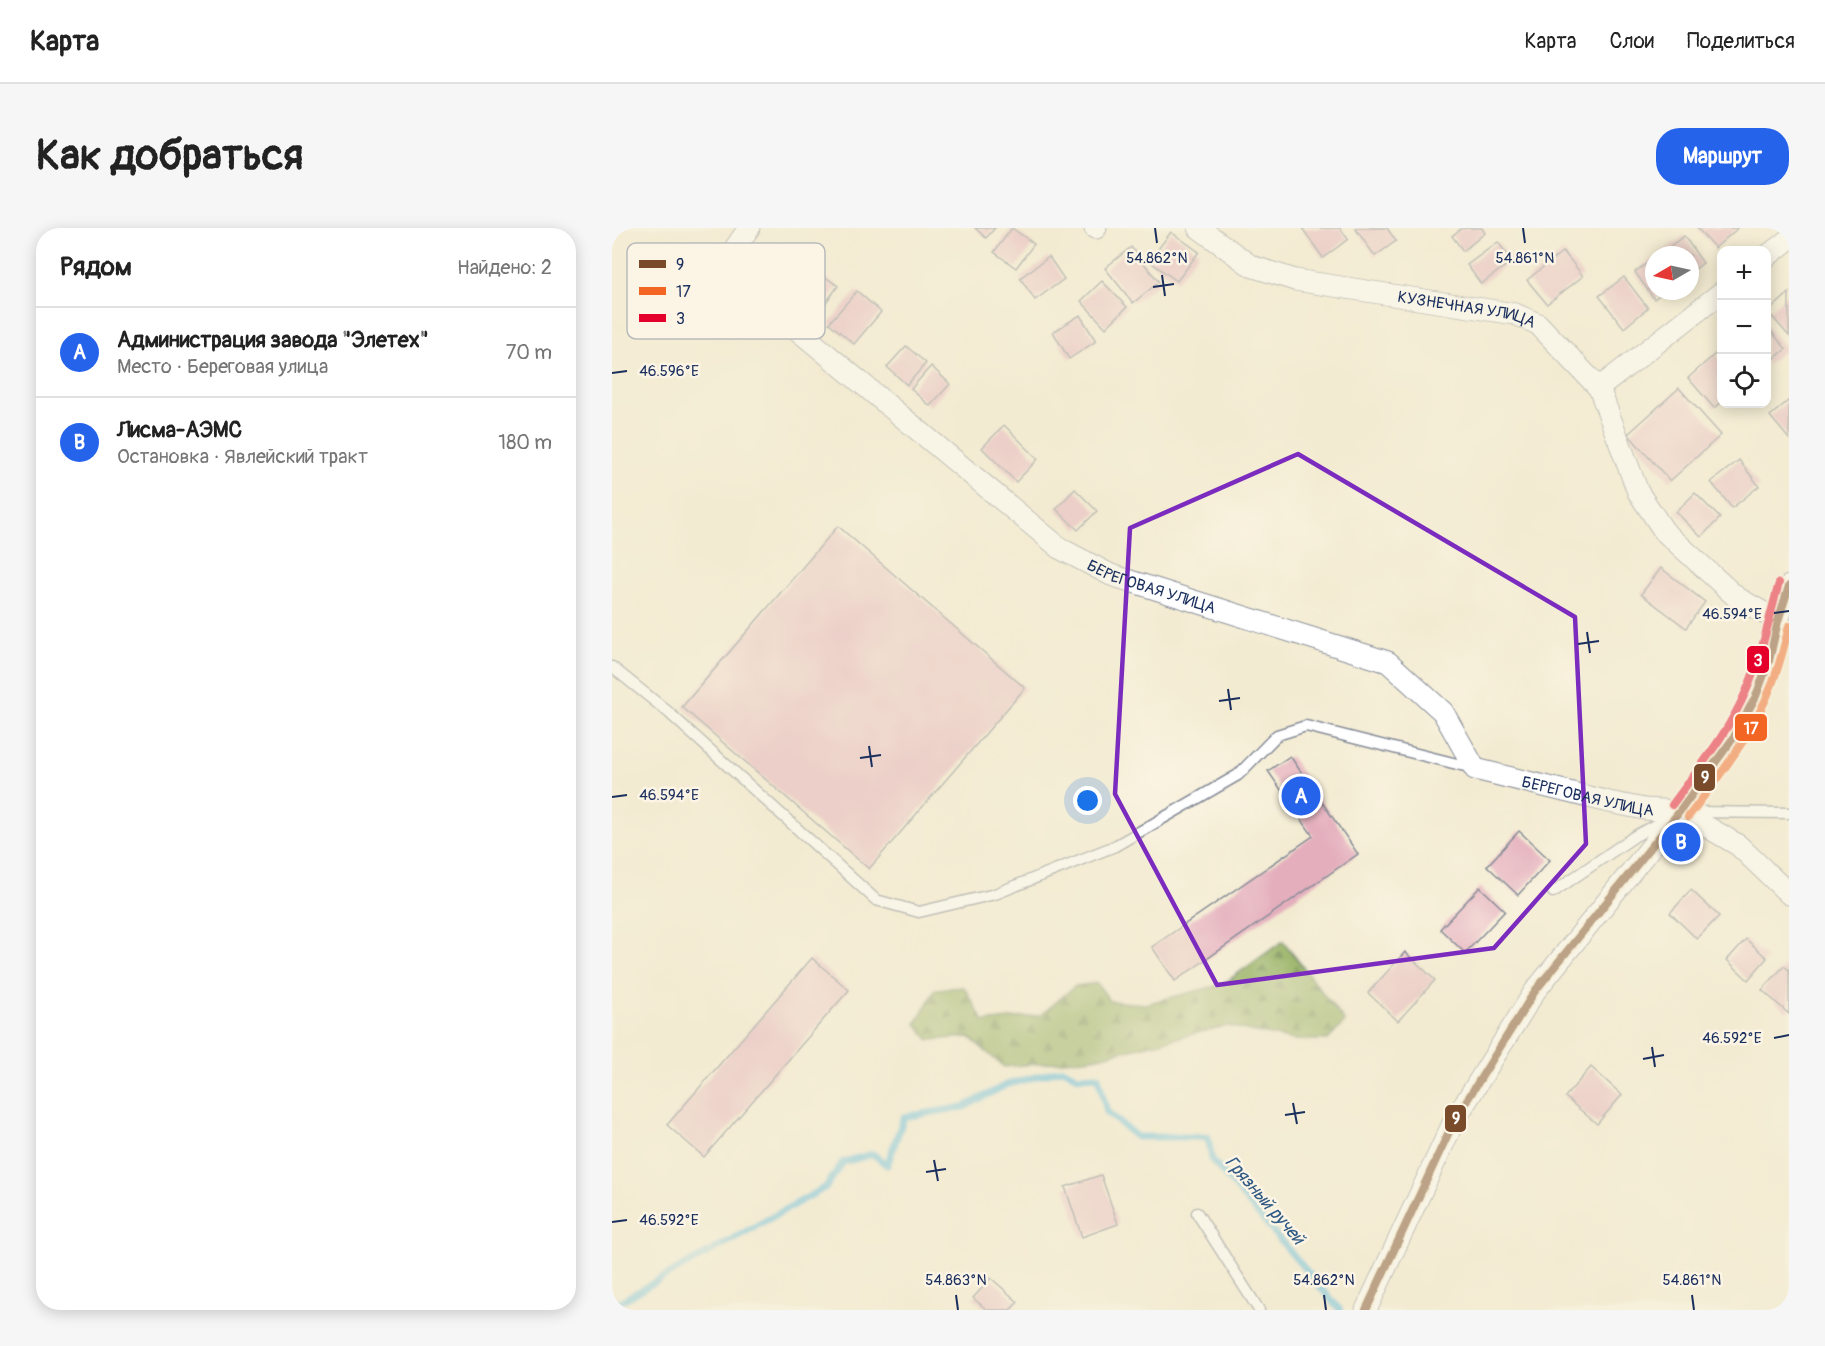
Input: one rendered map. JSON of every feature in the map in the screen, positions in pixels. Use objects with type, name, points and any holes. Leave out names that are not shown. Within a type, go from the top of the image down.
[{"type":"street","name":"БЕРЕГОВАЯ УЛИЦА","points":[[739,243],[749,228]]},
{"type":"street","name":"КУЗНЕЧНАЯ УЛИЦА","points":[[1199,228],[1251,266],[1295,280],[1515,314],[1538,324],[1599,388],[1638,492],[1664,531],[1736,597],[1778,621]]},
{"type":"street","points":[[1771,254],[1789,239]]},
{"type":"street","points":[[1599,388],[1717,296]]},
{"type":"street","name":"БЕРЕГОВАЯ УЛИЦА","points":[[809,339],[1061,549],[1111,575],[1388,662],[1443,712],[1475,769],[1609,802],[1644,809],[1680,811]]},
{"type":"street","points":[[1366,1310],[1454,1122],[1534,991],[1680,811],[1734,738],[1756,696],[1769,661],[1789,586]]},
{"type":"street","points":[[1680,811],[1738,845],[1789,894]]},
{"type":"lane","points":[[612,667],[667,711],[876,900],[919,912],[995,894],[1115,846],[1238,775],[1276,735],[1306,726],[1475,769]]},
{"type":"lane","points":[[1553,892],[1635,836],[1680,811],[1787,815]]},
{"type":"lane","points":[[1197,1213],[1259,1310]]},
{"type":"highlighted area","points":[[1298,454],[1575,617],[1586,844],[1494,948],[1217,985],[1115,794],[1130,528]]},
{"type":"green space","points":[[1283,941],[1345,1022],[1328,1040],[1294,1040],[1227,1026],[1094,1058],[1004,1067],[969,1037],[929,1040],[916,1024],[935,989],[964,987],[984,1022],[1041,1015],[1075,986],[1097,983],[1110,1001],[1145,1004],[1223,984]]},
{"type":"building","points":[[975,228],[995,228],[986,238]]},
{"type":"building","points":[[1012,228],[1034,244],[1016,268],[994,252]]},
{"type":"building","points":[[1302,228],[1340,228],[1348,239],[1323,258]]},
{"type":"building","points":[[1355,228],[1387,228],[1396,241],[1375,256]]},
{"type":"building","points":[[1462,228],[1482,228],[1485,233],[1463,251],[1452,236]]},
{"type":"building","points":[[1697,228],[1738,228],[1717,246],[1715,248]]},
{"type":"building","points":[[1171,232],[1199,252],[1177,281],[1149,261]]},
{"type":"building","points":[[1684,236],[1691,246],[1670,246]]},
{"type":"building","points":[[1498,242],[1512,261],[1481,284],[1467,265]]},
{"type":"building","points":[[1131,247],[1159,282],[1133,303],[1105,268]]},
{"type":"building","points":[[1563,251],[1583,276],[1547,304],[1527,280]]},
{"type":"building","points":[[1049,257],[1064,279],[1035,300],[1020,278]]},
{"type":"building","points":[[1645,265],[1645,286],[1635,272]]},
{"type":"building","points":[[825,277],[838,286],[825,304]]},
{"type":"building","points":[[1624,277],[1648,308],[1624,328],[1599,296]]},
{"type":"building","points":[[1102,281],[1127,307],[1106,328],[1081,301]]},
{"type":"building","points":[[857,291],[881,312],[854,344],[829,323]]},
{"type":"building","points":[[1789,293],[1789,336],[1771,315],[1771,309]]},
{"type":"building","points":[[1080,315],[1096,341],[1069,359],[1053,332]]},
{"type":"building","points":[[1771,331],[1786,349],[1771,361]]},
{"type":"building","points":[[906,346],[926,363],[907,385],[887,367]]},
{"type":"building","points":[[1715,354],[1717,356],[1717,406],[1714,408],[1688,378]]},
{"type":"building","points":[[931,366],[950,384],[930,406],[911,389]]},
{"type":"building","points":[[1679,388],[1721,435],[1670,481],[1628,434]]},
{"type":"building","points":[[1789,400],[1789,439],[1770,416]]},
{"type":"building","points":[[1004,425],[1038,459],[1016,482],[982,448]]},
{"type":"building","points":[[1739,460],[1759,486],[1732,508],[1711,482]]},
{"type":"building","points":[[1075,489],[1097,511],[1078,530],[1056,509]]},
{"type":"building","points":[[1695,493],[1720,518],[1701,537],[1676,512]]},
{"type":"building","points":[[838,526],[1025,688],[869,869],[682,707]]},
{"type":"building","points":[[1661,568],[1705,602],[1686,628],[1641,594]]},
{"type":"building","points":[[1290,756],[1358,854],[1175,981],[1152,947],[1313,836],[1268,771]]},
{"type":"building","points":[[1519,831],[1550,860],[1518,895],[1487,866]]},
{"type":"building","points":[[1480,887],[1505,911],[1465,953],[1440,929]]},
{"type":"building","points":[[1691,890],[1719,916],[1697,939],[1670,913]]},
{"type":"building","points":[[1746,939],[1767,958],[1748,980],[1727,960]]},
{"type":"building","points":[[1405,952],[1435,980],[1398,1021],[1368,993]]},
{"type":"building","points":[[812,958],[849,990],[704,1157],[667,1125]]},
{"type":"building","points":[[1784,966],[1789,970],[1789,1014],[1762,990]]},
{"type":"building","points":[[1591,1067],[1622,1095],[1597,1124],[1565,1097]]},
{"type":"building","points":[[1101,1175],[1118,1224],[1082,1237],[1065,1187]]},
{"type":"building","points":[[991,1278],[1018,1302],[1010,1310],[987,1310],[973,1298]]},
{"type":"waterway","name":"Грязный ручей","points":[[612,1306],[826,1187],[843,1162],[873,1154],[887,1165],[904,1117],[964,1107],[1006,1085],[1063,1069],[1078,1077],[1098,1076],[1107,1112],[1137,1137],[1208,1137],[1212,1160],[1340,1310]]},
{"type":"transit line","name":"3","points":[[1672,805],[1713,749],[1740,705],[1757,663],[1779,583]]},
{"type":"transit line","name":"9","points":[[1366,1310],[1454,1121],[1535,991],[1680,811],[1734,737],[1756,696],[1769,661],[1789,586]]},
{"type":"transit line","name":"17","points":[[1688,817],[1730,761],[1757,717],[1776,674],[1789,626]]},
{"type":"place","name":"Администрация завода \"Элетех\"","points":[[1301,796]]},
{"type":"place","name":"Лисма-АЭМС","points":[[1681,842]]}]
